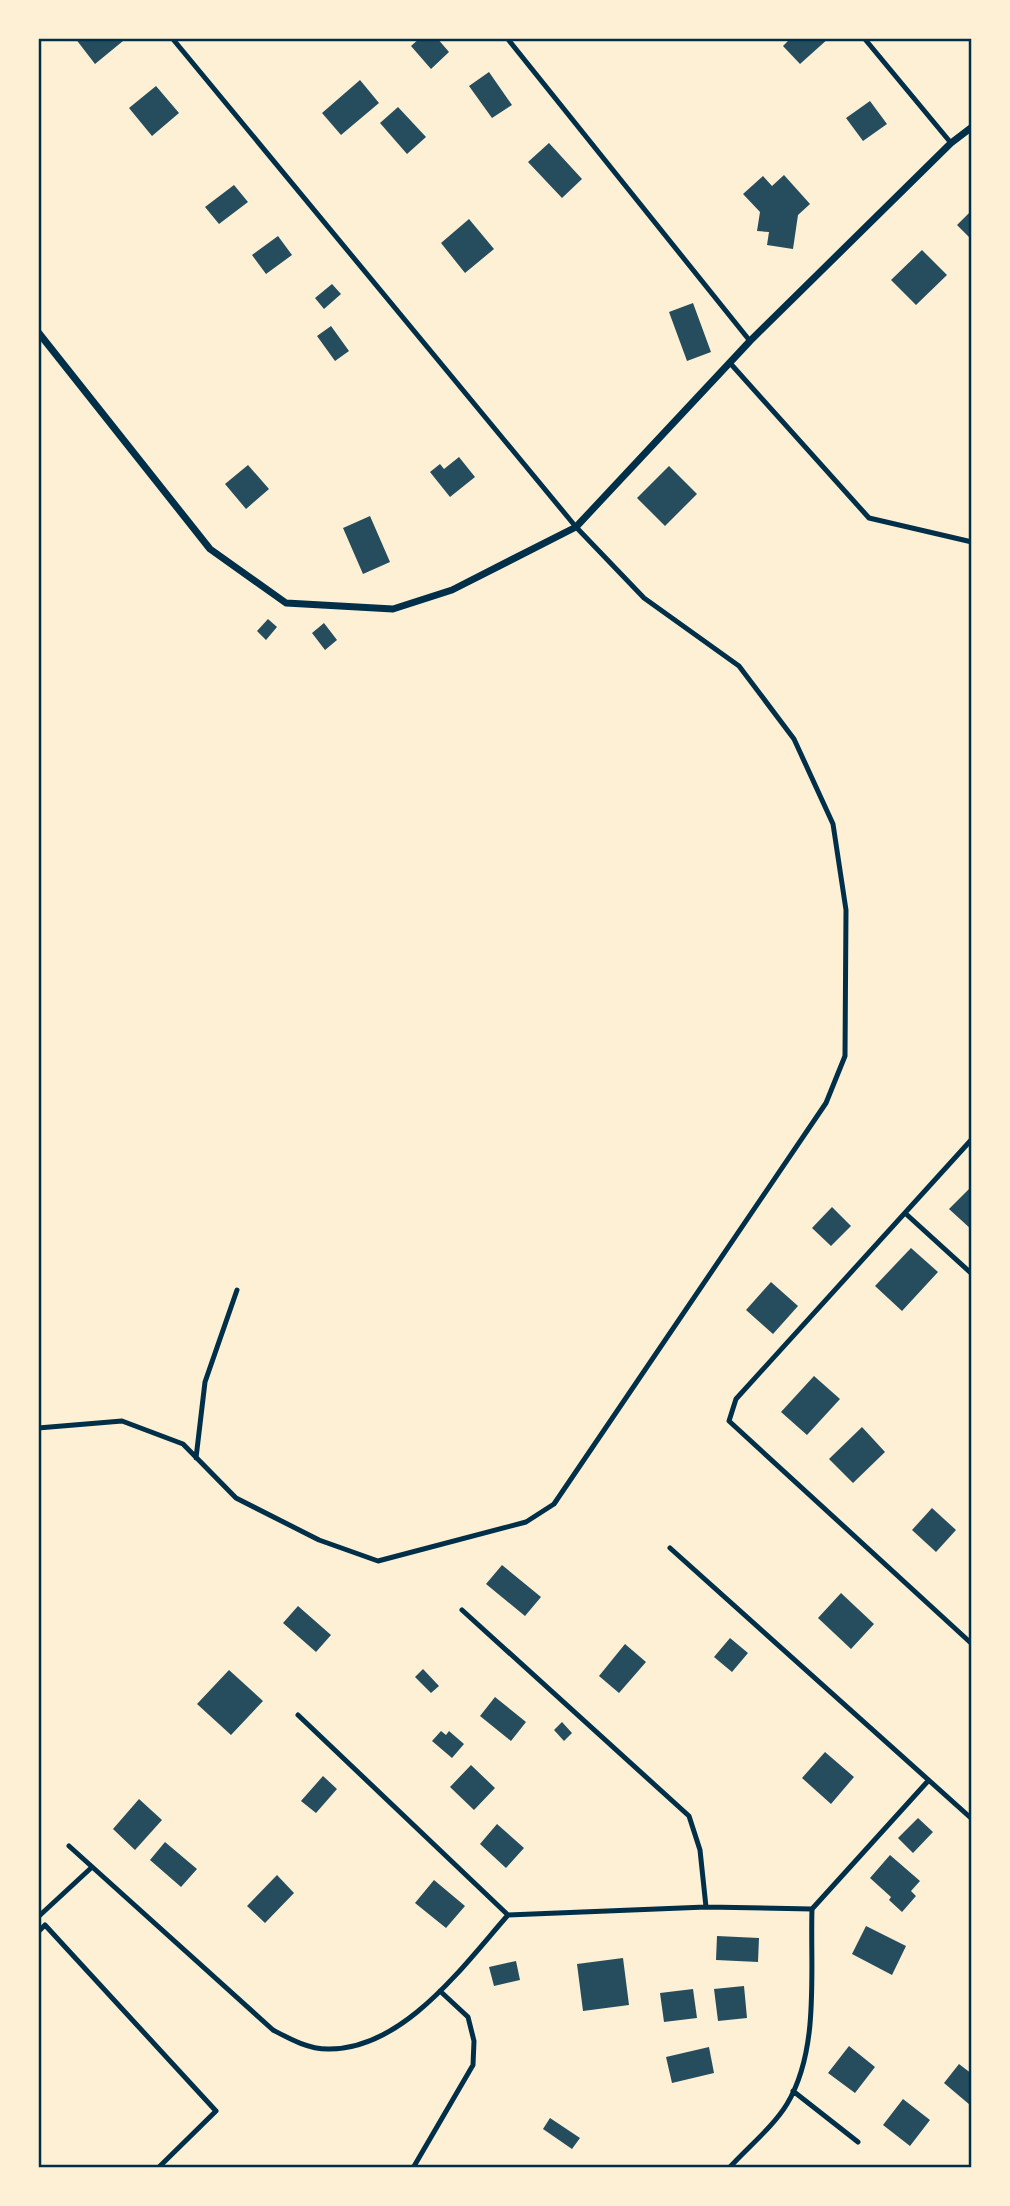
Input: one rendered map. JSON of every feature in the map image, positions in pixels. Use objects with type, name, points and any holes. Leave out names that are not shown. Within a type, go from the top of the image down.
[{"type":"street","points":[[38,332],[210,549],[286,603],[393,609],[452,590],[576,527],[750,341],[951,143],[971,127]]},
{"type":"lane","points":[[38,1428],[122,1421],[183,1444],[236,1498],[319,1541],[378,1561],[526,1522],[554,1504],[826,1103],[845,1056],[846,910],[833,824],[794,739],[739,666],[644,598],[576,527],[172,38]]},
{"type":"lane","points":[[507,38],[750,341]]},
{"type":"lane","points":[[864,38],[951,143]]},
{"type":"lane","points":[[730,363],[869,518],[971,542]]},
{"type":"lane","points":[[971,1139],[736,1399],[729,1421],[971,1644]]},
{"type":"lane","points":[[905,1213],[971,1274]]},
{"type":"lane","points":[[196,1458],[205,1382],[237,1290]]},
{"type":"lane","points":[[670,1548],[971,1819]]},
{"type":"lane","points":[[462,1610],[689,1816],[700,1850],[706,1907]]},
{"type":"lane","points":[[298,1715],[508,1915]]},
{"type":"lane","points":[[729,2168],[786,2105],[801,2075],[808,2028],[812,1909],[928,1781]]},
{"type":"lane","points":[[69,1846],[273,2030],[299,2044],[327,2049],[362,2045],[394,2030],[440,1991],[508,1915],[706,1907],[812,1909]]},
{"type":"lane","points":[[38,1917],[91,1868]]},
{"type":"lane","points":[[38,1932],[46,1925],[216,2110],[158,2168]]},
{"type":"lane","points":[[413,2168],[473,2065],[474,2041],[468,2017],[440,1991]]},
{"type":"lane","points":[[793,2091],[858,2142]]},
{"type":"building","points":[[75,38],[121,38],[123,41],[95,64]]},
{"type":"building","points":[[420,38],[437,38],[449,52],[431,69],[411,46]]},
{"type":"building","points":[[791,38],[829,38],[800,64],[783,46]]},
{"type":"building","points":[[489,72],[512,105],[492,118],[469,86]]},
{"type":"building","points":[[360,80],[379,103],[341,135],[322,113]]},
{"type":"building","points":[[156,86],[179,113],[152,136],[129,108]]},
{"type":"building","points":[[870,101],[887,124],[863,141],[846,118]]},
{"type":"building","points":[[398,107],[426,137],[407,154],[380,123]]},
{"type":"building","points":[[549,143],[582,179],[562,198],[528,162]]},
{"type":"building","points":[[784,175],[810,204],[798,215],[793,249],[767,245],[769,232],[757,231],[760,212],[743,194],[763,176],[772,186]]},
{"type":"building","points":[[234,185],[248,202],[219,224],[205,207]]},
{"type":"building","points":[[972,210],[972,240],[957,225]]},
{"type":"building","points":[[469,219],[494,249],[465,273],[441,243]]},
{"type":"building","points":[[278,236],[292,255],[266,274],[252,255]]},
{"type":"building","points":[[922,250],[947,275],[916,305],[891,280]]},
{"type":"building","points":[[332,284],[341,294],[324,309],[315,298]]},
{"type":"building","points":[[693,303],[711,352],[687,361],[669,312]]},
{"type":"building","points":[[331,326],[349,351],[335,361],[317,336]]},
{"type":"building","points":[[459,457],[475,477],[450,497],[430,472],[440,464],[444,469]]},
{"type":"building","points":[[248,465],[269,489],[246,509],[225,484]]},
{"type":"building","points":[[669,466],[697,494],[665,526],[637,498]]},
{"type":"building","points":[[370,516],[390,562],[363,574],[343,528]]},
{"type":"building","points":[[268,619],[277,627],[266,640],[257,631]]},
{"type":"building","points":[[324,623],[337,640],[325,650],[312,633]]},
{"type":"building","points":[[972,1186],[972,1230],[949,1209]]},
{"type":"building","points":[[832,1207],[851,1226],[831,1246],[812,1228]]},
{"type":"building","points":[[911,1248],[938,1272],[902,1311],[875,1286]]},
{"type":"building","points":[[771,1282],[798,1306],[773,1334],[746,1310]]},
{"type":"building","points":[[814,1376],[840,1399],[807,1435],[781,1412]]},
{"type":"building","points":[[862,1427],[885,1452],[853,1483],[829,1459]]},
{"type":"building","points":[[932,1508],[956,1530],[936,1552],[912,1530]]},
{"type":"building","points":[[502,1565],[541,1597],[525,1616],[486,1584]]},
{"type":"building","points":[[841,1593],[874,1624],[851,1649],[818,1618]]},
{"type":"building","points":[[298,1606],[331,1635],[316,1652],[283,1623]]},
{"type":"building","points":[[730,1638],[748,1653],[732,1672],[714,1657]]},
{"type":"building","points":[[625,1644],[646,1662],[619,1693],[599,1676]]},
{"type":"building","points":[[423,1669],[439,1686],[431,1693],[415,1677]]},
{"type":"building","points":[[229,1670],[263,1701],[231,1735],[197,1704]]},
{"type":"building","points":[[495,1697],[526,1722],[511,1741],[480,1716]]},
{"type":"building","points":[[562,1722],[572,1733],[564,1741],[554,1730]]},
{"type":"building","points":[[441,1731],[446,1735],[449,1731],[464,1744],[452,1758],[432,1741]]},
{"type":"building","points":[[825,1752],[854,1777],[831,1804],[802,1778]]},
{"type":"building","points":[[471,1765],[495,1788],[474,1810],[450,1787]]},
{"type":"building","points":[[323,1776],[337,1789],[316,1813],[301,1801]]},
{"type":"building","points":[[139,1799],[162,1820],[135,1850],[113,1829]]},
{"type":"building","points":[[918,1818],[933,1832],[913,1853],[898,1838]]},
{"type":"building","points":[[497,1824],[524,1848],[506,1868],[480,1844]]},
{"type":"building","points":[[165,1842],[197,1869],[181,1887],[150,1860]]},
{"type":"building","points":[[890,1855],[920,1881],[911,1891],[916,1896],[902,1912],[889,1900],[891,1897],[870,1878]]},
{"type":"building","points":[[277,1875],[294,1893],[265,1923],[247,1906]]},
{"type":"building","points":[[434,1880],[465,1906],[446,1928],[415,1903]]},
{"type":"building","points":[[866,1926],[906,1946],[892,1975],[852,1954]]},
{"type":"building","points":[[717,1936],[759,1938],[758,1962],[716,1960]]},
{"type":"building","points":[[623,1958],[629,2005],[583,2011],[577,1964]]},
{"type":"building","points":[[516,1961],[520,1980],[494,1986],[489,1967]]},
{"type":"building","points":[[744,1986],[747,2018],[718,2021],[714,1989]]},
{"type":"building","points":[[693,1989],[697,2018],[664,2022],[660,1993]]},
{"type":"building","points":[[849,2046],[875,2067],[855,2093],[828,2073]]},
{"type":"building","points":[[709,2047],[714,2073],[672,2083],[666,2057]]},
{"type":"building","points":[[959,2064],[972,2074],[970,2105],[944,2083]]},
{"type":"building","points":[[903,2099],[930,2120],[910,2146],[883,2125]]},
{"type":"building","points":[[550,2118],[580,2138],[572,2149],[543,2129]]}]
